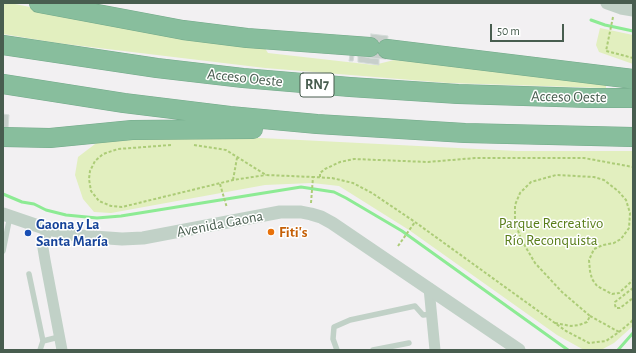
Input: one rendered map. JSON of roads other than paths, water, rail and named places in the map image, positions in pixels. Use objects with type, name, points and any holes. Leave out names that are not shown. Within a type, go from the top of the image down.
[{"type":"highway","points":[[39,3],[183,30],[247,38],[378,48],[633,79]]},
{"type":"highway","name":"Acceso Oeste","points":[[3,45],[157,68],[342,87],[465,94],[633,98]]},
{"type":"highway","points":[[3,84],[124,103],[230,116],[415,131]]},
{"type":"highway","points":[[3,137],[50,138],[140,130],[226,129],[415,131],[633,137]]},
{"type":"street","points":[[607,3],[633,10]]},
{"type":"street","name":"Avenida Gaona","points":[[7,215],[47,229],[80,236],[122,239],[143,238],[280,212],[301,212],[321,217],[429,288],[519,350]]},
{"type":"street","points":[[47,229],[43,248],[62,350]]},
{"type":"street","points":[[429,288],[435,350]]},
{"type":"lane","points":[[3,251],[7,215]]},
{"type":"lane","points":[[29,274],[43,342],[40,350]]},
{"type":"lane","points":[[337,350],[333,339],[334,327],[350,320],[415,306],[423,315],[432,314]]},
{"type":"lane","points":[[43,342],[59,337]]},
{"type":"lane","points":[[373,350],[408,343]]},
{"type":"waterway","points":[[591,20],[605,25],[633,31]]},
{"type":"waterway","points":[[3,194],[22,202],[34,204],[46,210],[66,215],[97,218],[121,216],[301,187],[334,192],[402,231],[568,350]]},
{"type":"waterway","points":[[618,350],[633,333]]},
{"type":"place","name":"Fiti's","points":[[271,232]]},
{"type":"place","name":"Gaona y La Santa María","points":[[28,233]]},
{"type":"park label","name":"Parque Recreativo Río Reconquista","points":[[551,232]]}]
